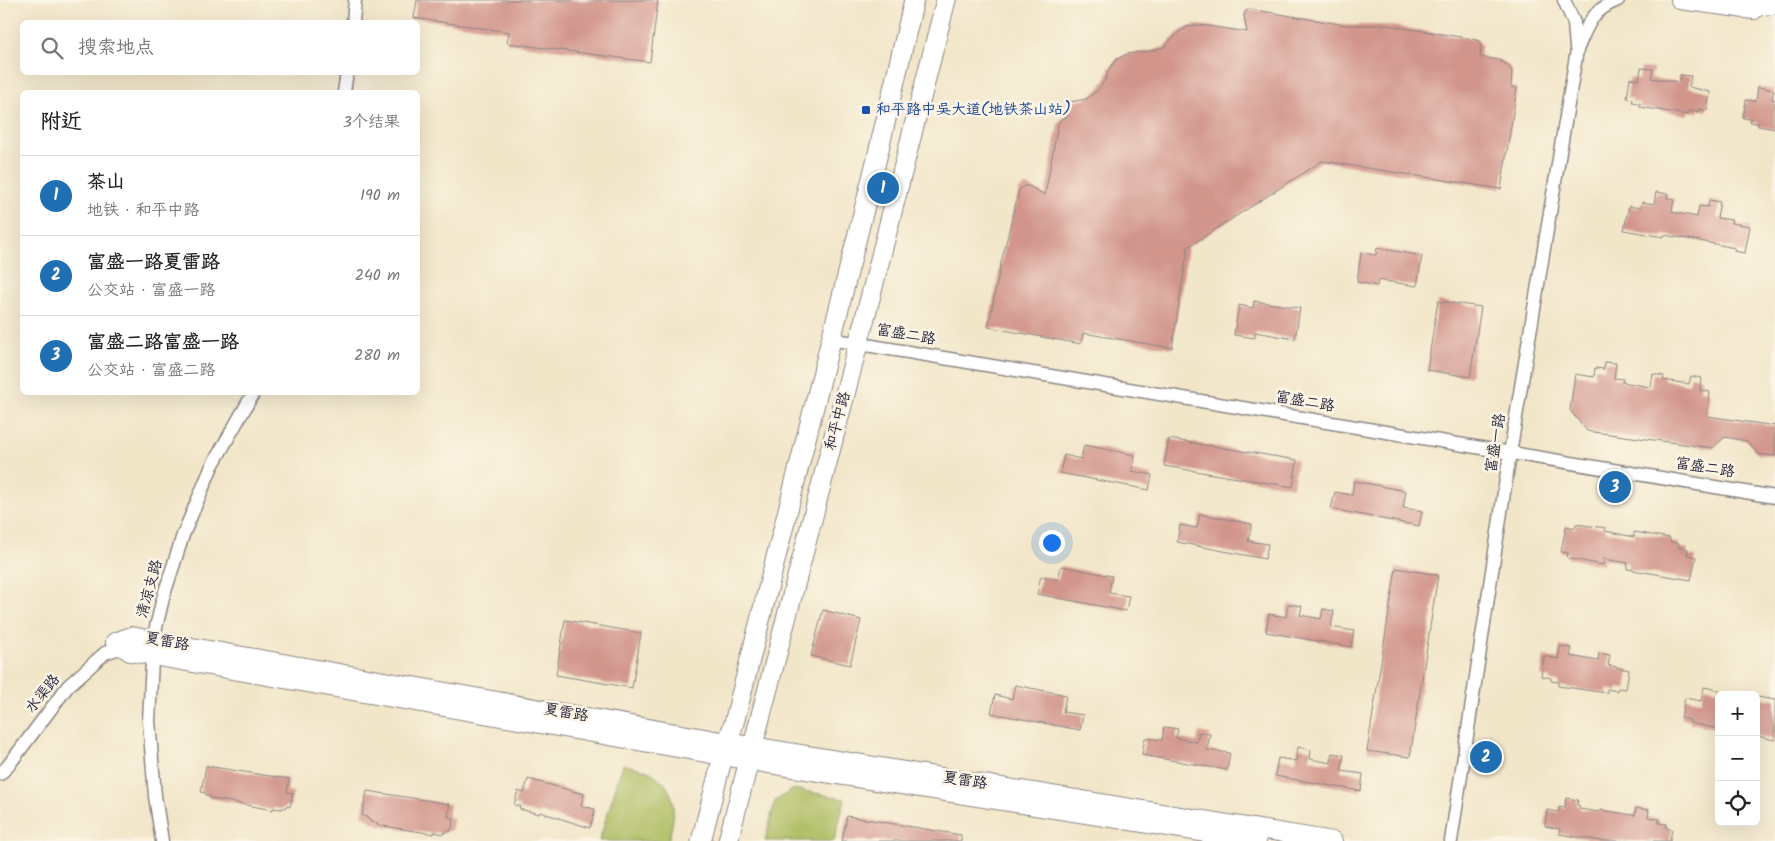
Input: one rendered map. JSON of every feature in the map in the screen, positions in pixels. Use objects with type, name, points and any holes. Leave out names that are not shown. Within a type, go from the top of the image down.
[{"type":"main road","points":[[905,38],[910,0]]},
{"type":"main road","name":"和平中路","points":[[701,841],[875,166],[914,0]]},
{"type":"main road","name":"和平中路","points":[[728,841],[946,0]]},
{"type":"main road","points":[[1740,8],[1775,4]]},
{"type":"street","points":[[353,20],[355,0]]},
{"type":"street","points":[[1564,0],[1574,23],[1577,50]]},
{"type":"street","points":[[1577,50],[1588,22],[1605,5],[1618,0]]},
{"type":"street","points":[[1680,0],[1775,12]]},
{"type":"street","name":"富盛一路","points":[[1451,841],[1510,453],[1577,50]]},
{"type":"street","points":[[344,90],[347,75]]},
{"type":"street","name":"富盛二路","points":[[830,339],[1775,497]]},
{"type":"street","name":"清凉支路","points":[[162,841],[155,796],[149,721],[153,648],[163,598],[183,535],[212,466],[252,395]]},
{"type":"street","name":"夏雷路","points":[[122,647],[115,642],[132,636],[153,648],[1257,841]]},
{"type":"street","name":"水渠路","points":[[0,774],[68,686],[105,653],[122,647]]},
{"type":"street","name":"夏雷路","points":[[751,754],[1334,841]]},
{"type":"green space","points":[[623,764],[650,772],[659,778],[671,794],[673,821],[668,841],[599,841]]},
{"type":"green space","points":[[794,789],[845,799],[834,841],[765,841],[775,801]]},
{"type":"building","points":[[417,0],[658,0],[650,62],[507,43],[509,32],[414,18]]},
{"type":"building","points":[[1249,9],[1346,25],[1386,25],[1479,41],[1481,45],[1480,57],[1499,60],[1508,65],[1512,71],[1511,87],[1517,88],[1501,189],[1322,161],[1188,247],[1172,348],[1083,333],[1081,344],[988,327],[1019,190],[1024,186],[1029,186],[1045,195],[1058,124],[1061,119],[1067,117],[1070,102],[1086,99],[1098,90],[1105,80],[1109,69],[1117,59],[1127,54],[1164,47],[1187,27],[1196,25],[1208,26],[1247,32],[1244,16],[1245,12]]},
{"type":"building","points":[[1641,68],[1653,69],[1651,78],[1679,82],[1680,75],[1691,76],[1689,87],[1710,92],[1707,111],[1699,109],[1698,112],[1688,111],[1688,115],[1640,107],[1640,103],[1632,102],[1633,99],[1627,98],[1630,78],[1639,80]]},
{"type":"building","points":[[1758,87],[1774,90],[1772,99],[1775,100],[1775,129],[1758,126],[1758,123],[1750,122],[1751,119],[1743,118],[1746,100],[1756,101]]},
{"type":"building","points":[[1656,192],[1668,194],[1667,198],[1674,199],[1672,212],[1697,217],[1699,206],[1708,207],[1709,200],[1720,202],[1717,218],[1732,220],[1731,223],[1750,226],[1745,253],[1734,251],[1735,248],[1700,241],[1624,230],[1629,206],[1640,208],[1642,202],[1654,204]]},
{"type":"building","points":[[1377,248],[1422,256],[1417,286],[1378,280],[1377,286],[1357,282],[1361,253],[1376,255]]},
{"type":"building","points":[[1254,301],[1300,308],[1295,339],[1255,332],[1255,338],[1234,335],[1239,305],[1253,308]]},
{"type":"building","points":[[1438,301],[1481,307],[1470,377],[1427,370]]},
{"type":"building","points":[[1605,362],[1616,363],[1614,378],[1623,379],[1622,382],[1651,387],[1653,374],[1664,376],[1663,380],[1689,384],[1691,376],[1701,378],[1700,390],[1710,392],[1707,416],[1775,426],[1775,456],[1758,454],[1747,441],[1725,437],[1713,448],[1587,431],[1570,410],[1575,374],[1594,377],[1595,368],[1604,369]]},
{"type":"building","points":[[1169,439],[1297,460],[1293,487],[1164,466]]},
{"type":"building","points":[[1084,445],[1135,455],[1132,471],[1152,475],[1149,490],[1060,473],[1064,455],[1081,459]]},
{"type":"building","points":[[1354,481],[1406,491],[1403,508],[1422,511],[1419,526],[1331,509],[1335,492],[1352,495]]},
{"type":"building","points":[[1200,514],[1252,524],[1248,541],[1268,544],[1265,559],[1177,542],[1180,525],[1197,528]]},
{"type":"building","points":[[1576,524],[1606,528],[1605,531],[1634,537],[1634,532],[1670,538],[1670,542],[1679,543],[1678,547],[1688,549],[1687,555],[1696,557],[1691,580],[1627,569],[1628,563],[1604,559],[1603,565],[1567,558],[1568,553],[1561,552],[1566,526],[1575,528]]},
{"type":"building","points":[[1061,566],[1112,576],[1109,593],[1129,596],[1126,611],[1037,594],[1041,576],[1058,580]]},
{"type":"building","points":[[1396,568],[1438,575],[1410,757],[1367,751]]},
{"type":"building","points":[[1288,604],[1302,606],[1300,615],[1321,619],[1323,609],[1334,611],[1331,627],[1354,631],[1351,647],[1266,632],[1269,614],[1286,617]]},
{"type":"building","points":[[823,610],[861,620],[850,665],[811,656]]},
{"type":"building","points":[[565,620],[641,633],[632,688],[556,675]]},
{"type":"building","points":[[1560,646],[1572,648],[1570,656],[1598,661],[1599,653],[1610,655],[1608,665],[1629,670],[1626,689],[1618,688],[1617,691],[1607,689],[1607,693],[1558,686],[1559,682],[1551,681],[1551,678],[1541,676],[1544,656],[1558,659]]},
{"type":"building","points":[[1015,685],[1066,695],[1063,712],[1083,715],[1080,730],[991,713],[995,695],[1012,699]]},
{"type":"building","points":[[1704,687],[1719,690],[1715,691],[1715,728],[1690,723],[1690,720],[1681,718],[1685,698],[1701,701]]},
{"type":"building","points":[[1760,697],[1775,700],[1775,740],[1760,737]]},
{"type":"building","points":[[1164,727],[1178,729],[1176,738],[1197,742],[1199,732],[1210,734],[1207,750],[1230,753],[1227,770],[1142,755],[1145,738],[1162,740]]},
{"type":"building","points":[[1298,747],[1311,750],[1310,759],[1331,763],[1332,753],[1344,755],[1341,771],[1363,774],[1361,791],[1275,776],[1278,758],[1296,761]]},
{"type":"building","points":[[206,766],[289,779],[287,792],[293,793],[290,807],[286,806],[282,809],[273,808],[273,810],[209,798],[210,796],[206,795],[206,793],[201,792]]},
{"type":"building","points":[[528,779],[584,794],[581,806],[595,809],[590,828],[540,812],[539,814],[519,809],[520,806],[514,805],[518,791],[524,793]]},
{"type":"building","points":[[367,791],[450,804],[448,817],[454,818],[451,831],[443,834],[434,832],[434,834],[377,825],[378,823],[370,822],[371,820],[367,819],[367,817],[362,816]]},
{"type":"building","points":[[1566,798],[1578,800],[1577,805],[1580,806],[1579,809],[1599,812],[1600,810],[1635,815],[1636,808],[1649,810],[1648,817],[1659,819],[1659,823],[1667,824],[1666,828],[1672,829],[1670,841],[1602,841],[1559,834],[1560,829],[1545,826],[1547,810],[1559,812],[1559,807],[1565,808]]},
{"type":"building","points":[[847,816],[961,835],[961,841],[842,841]]},
{"type":"place","name":"和平路中吴大道(地铁茶山站)","points":[[866,110]]},
{"type":"place","name":"茶山","points":[[883,188]]},
{"type":"place","name":"富盛二路富盛一路","points":[[1615,487]]},
{"type":"place","name":"富盛一路夏雷路","points":[[1486,757]]}]
